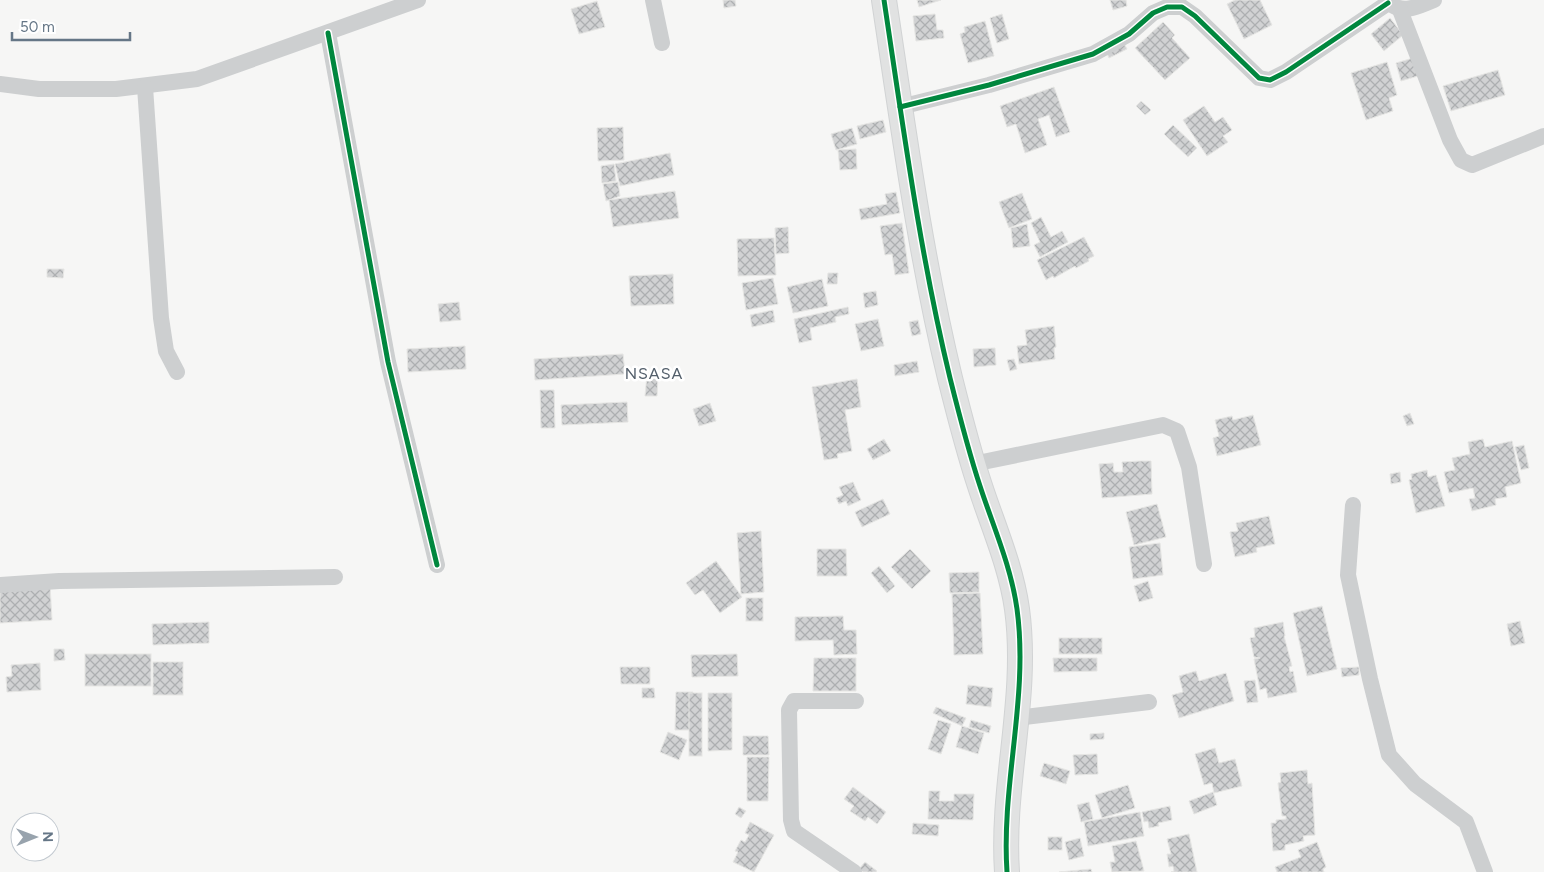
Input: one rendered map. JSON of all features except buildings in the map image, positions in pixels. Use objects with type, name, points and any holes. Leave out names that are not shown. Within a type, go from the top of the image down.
[{"type":"street","points":[[0,84],[39,89],[145,87],[197,79],[418,0]]},
{"type":"street","points":[[653,0],[662,43]]},
{"type":"street","points":[[884,0],[900,107],[938,324],[973,464],[1004,556],[1017,608],[1020,670],[1008,813],[1007,872]]},
{"type":"street","points":[[900,107],[989,85],[1092,54],[1129,34],[1150,6],[1182,7],[1194,16],[1259,78],[1270,80],[1286,72],[1392,4],[1410,9],[1434,0]]},
{"type":"street","points":[[1392,4],[1450,140],[1461,160],[1472,165],[1544,136]]},
{"type":"street","points":[[328,33],[388,362],[437,565]]},
{"type":"street","points":[[145,87],[161,318],[166,351],[178,372]]},
{"type":"street","points":[[973,464],[1163,425],[1177,431],[1189,467],[1204,564]]},
{"type":"street","points":[[1354,505],[1348,575],[1370,679],[1389,755],[1415,784],[1466,822],[1485,872]]},
{"type":"street","points":[[0,584],[335,577]]},
{"type":"street","points":[[854,872],[794,831],[791,820],[789,710],[794,701],[856,701]]},
{"type":"street","points":[[1016,718],[1149,702]]},
{"type":"cycle path","points":[[884,0],[913,190],[939,331],[968,446],[1011,577],[1017,609],[1020,675],[1008,806],[1007,872]]},
{"type":"cycle path","points":[[900,107],[989,85],[1093,54],[1129,34],[1153,13],[1167,7],[1182,7],[1195,16],[1259,78],[1270,80],[1286,72],[1388,3]]},
{"type":"cycle path","points":[[328,33],[388,362],[437,565]]},
{"type":"district","name":"NSASA","points":[[654,373]]}]
